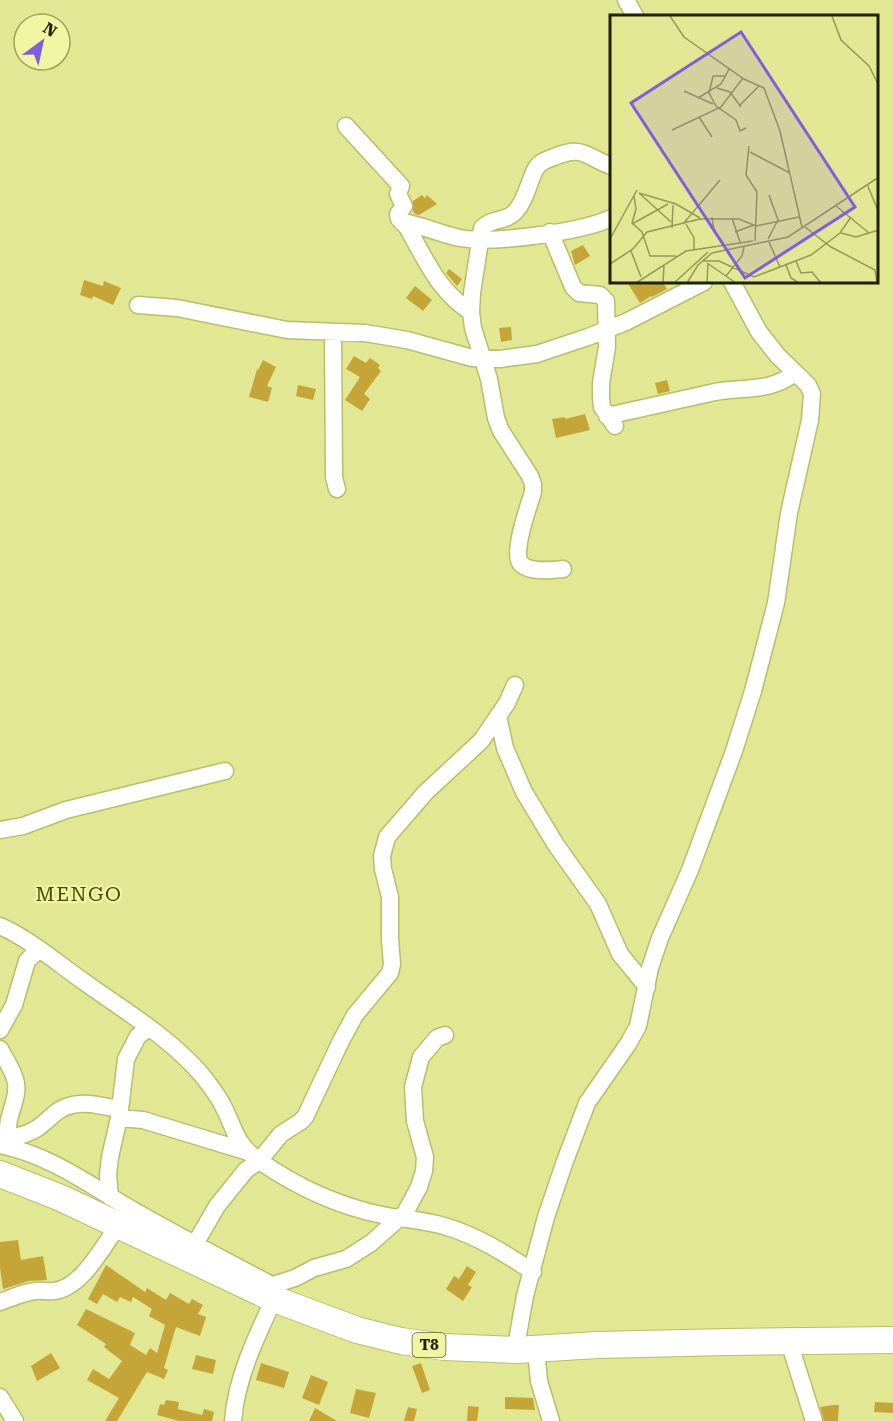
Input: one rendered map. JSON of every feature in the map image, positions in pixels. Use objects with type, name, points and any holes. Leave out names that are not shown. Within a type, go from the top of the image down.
[{"type":"highway","name":"T8","points":[[0,1174],[61,1198],[118,1226],[274,1292],[315,1316],[401,1341],[444,1347],[893,1340]]},
{"type":"street","points":[[626,0],[634,15]]},
{"type":"street","points":[[346,126],[401,186],[398,194],[404,206],[398,217],[407,227],[444,291],[471,312]]},
{"type":"street","points":[[563,569],[530,568],[522,564],[518,558],[520,537],[533,492],[533,484],[501,431],[473,328],[471,312],[474,277],[481,230],[484,225],[510,216],[517,210],[535,170],[542,162],[567,151],[576,150],[610,166]]},
{"type":"street","points":[[402,222],[460,238],[481,240],[585,228],[610,218]]},
{"type":"street","points":[[550,232],[573,287],[579,293],[600,295],[606,301],[605,360],[601,383],[602,407],[611,421],[716,392],[767,387],[785,381],[794,373]]},
{"type":"street","points":[[138,305],[177,308],[287,330],[365,333],[391,337],[483,359],[537,354],[626,322],[700,284]]},
{"type":"street","points":[[551,1421],[539,1381],[524,1345],[525,1296],[546,1217],[577,1127],[599,1083],[634,1035],[642,1014],[655,951],[690,870],[751,701],[769,633],[793,494],[813,405],[808,385],[794,373],[759,332],[733,284]]},
{"type":"street","points":[[333,332],[334,477],[337,489]]},
{"type":"street","points":[[195,1244],[205,1224],[246,1170],[252,1156],[305,1117],[355,1015],[390,973],[392,964],[391,906],[382,856],[387,837],[426,792],[481,741],[513,694],[515,685]]},
{"type":"street","points":[[498,716],[505,748],[524,792],[556,845],[598,904],[620,954],[647,987]]},
{"type":"street","points":[[0,830],[23,826],[66,810],[225,771]]},
{"type":"street","points":[[0,926],[39,948],[186,1057],[203,1076],[226,1111],[237,1140],[252,1156]]},
{"type":"street","points":[[0,1030],[14,1005],[27,961],[39,948]]},
{"type":"street","points":[[110,1197],[109,1166],[126,1059],[138,1036],[149,1028]]},
{"type":"street","points":[[233,1421],[236,1396],[274,1292],[294,1278],[314,1268],[346,1259],[371,1243],[400,1219],[411,1202],[424,1171],[425,1157],[415,1121],[413,1087],[421,1057],[430,1044],[445,1035]]},
{"type":"street","points":[[0,1049],[16,1081],[16,1092],[3,1141]]},
{"type":"street","points":[[3,1141],[39,1127],[54,1112],[72,1105],[90,1104],[252,1156],[308,1189],[363,1210],[400,1219],[443,1225],[465,1233],[533,1272]]},
{"type":"street","points":[[3,1141],[41,1158],[195,1244],[274,1292]]},
{"type":"street","points":[[0,1302],[25,1293],[54,1291],[68,1286],[88,1270],[118,1226]]},
{"type":"street","points":[[789,1342],[814,1421]]},
{"type":"street","points":[[0,1397],[15,1421]]},
{"type":"building","points":[[422,195],[425,198],[427,195],[437,204],[419,215],[415,214],[413,201]]},
{"type":"building","points":[[583,245],[590,256],[575,265],[571,251]]},
{"type":"building","points":[[449,269],[462,279],[457,286],[446,273]]},
{"type":"building","points":[[84,280],[103,286],[104,281],[121,288],[113,305],[93,296],[92,299],[80,295]]},
{"type":"building","points":[[628,284],[664,284],[667,289],[640,303]]},
{"type":"building","points":[[415,286],[432,300],[423,311],[406,298]]},
{"type":"building","points":[[511,327],[512,340],[501,342],[499,328]]},
{"type":"building","points":[[354,356],[366,363],[370,358],[380,365],[378,368],[381,371],[364,394],[370,399],[362,411],[345,400],[360,377],[346,369]]},
{"type":"building","points":[[263,360],[276,367],[267,386],[272,388],[268,402],[249,397],[257,369]]},
{"type":"building","points":[[667,380],[670,391],[658,394],[655,383]]},
{"type":"building","points":[[298,385],[316,389],[313,400],[296,396]]},
{"type":"building","points":[[585,414],[590,430],[556,438],[552,419],[565,417],[565,419]]},
{"type":"building","points":[[18,1240],[21,1260],[43,1256],[47,1280],[29,1281],[3,1289],[0,1242]]},
{"type":"building","points":[[106,1265],[145,1292],[147,1288],[166,1300],[170,1293],[189,1304],[192,1299],[203,1305],[198,1314],[206,1317],[200,1336],[176,1327],[164,1368],[168,1370],[164,1379],[147,1372],[117,1421],[105,1421],[119,1398],[87,1380],[93,1369],[109,1379],[122,1361],[104,1347],[106,1344],[77,1325],[86,1309],[135,1333],[130,1345],[146,1355],[150,1348],[157,1353],[165,1325],[149,1316],[152,1309],[133,1297],[131,1302],[120,1297],[117,1302],[103,1294],[97,1304],[88,1299]]},
{"type":"building","points":[[467,1266],[476,1272],[468,1285],[472,1287],[463,1301],[446,1289],[454,1276],[459,1279]]},
{"type":"building","points":[[51,1353],[60,1368],[37,1381],[31,1366]]},
{"type":"building","points":[[196,1355],[216,1360],[213,1374],[192,1369]]},
{"type":"building","points":[[261,1363],[289,1372],[284,1388],[256,1380]]},
{"type":"building","points":[[421,1363],[430,1390],[422,1393],[412,1366]]},
{"type":"building","points":[[311,1375],[328,1382],[319,1405],[302,1398]]},
{"type":"building","points":[[356,1389],[376,1393],[369,1418],[350,1413]]},
{"type":"building","points":[[505,1397],[533,1398],[535,1410],[505,1409]]},
{"type":"building","points":[[166,1400],[179,1402],[178,1409],[202,1415],[204,1409],[214,1412],[212,1421],[179,1421],[157,1415],[160,1404],[164,1405]]},
{"type":"building","points":[[875,1402],[893,1403],[893,1413],[874,1412]]},
{"type":"building","points":[[839,1405],[838,1421],[824,1421],[820,1407]]},
{"type":"building","points":[[468,1406],[479,1407],[477,1421],[467,1421]]},
{"type":"building","points":[[408,1407],[417,1409],[414,1421],[404,1421]]},
{"type":"building","points":[[315,1408],[337,1421],[309,1421]]},
{"type":"district","name":"MENGO","points":[[79,894]]}]
